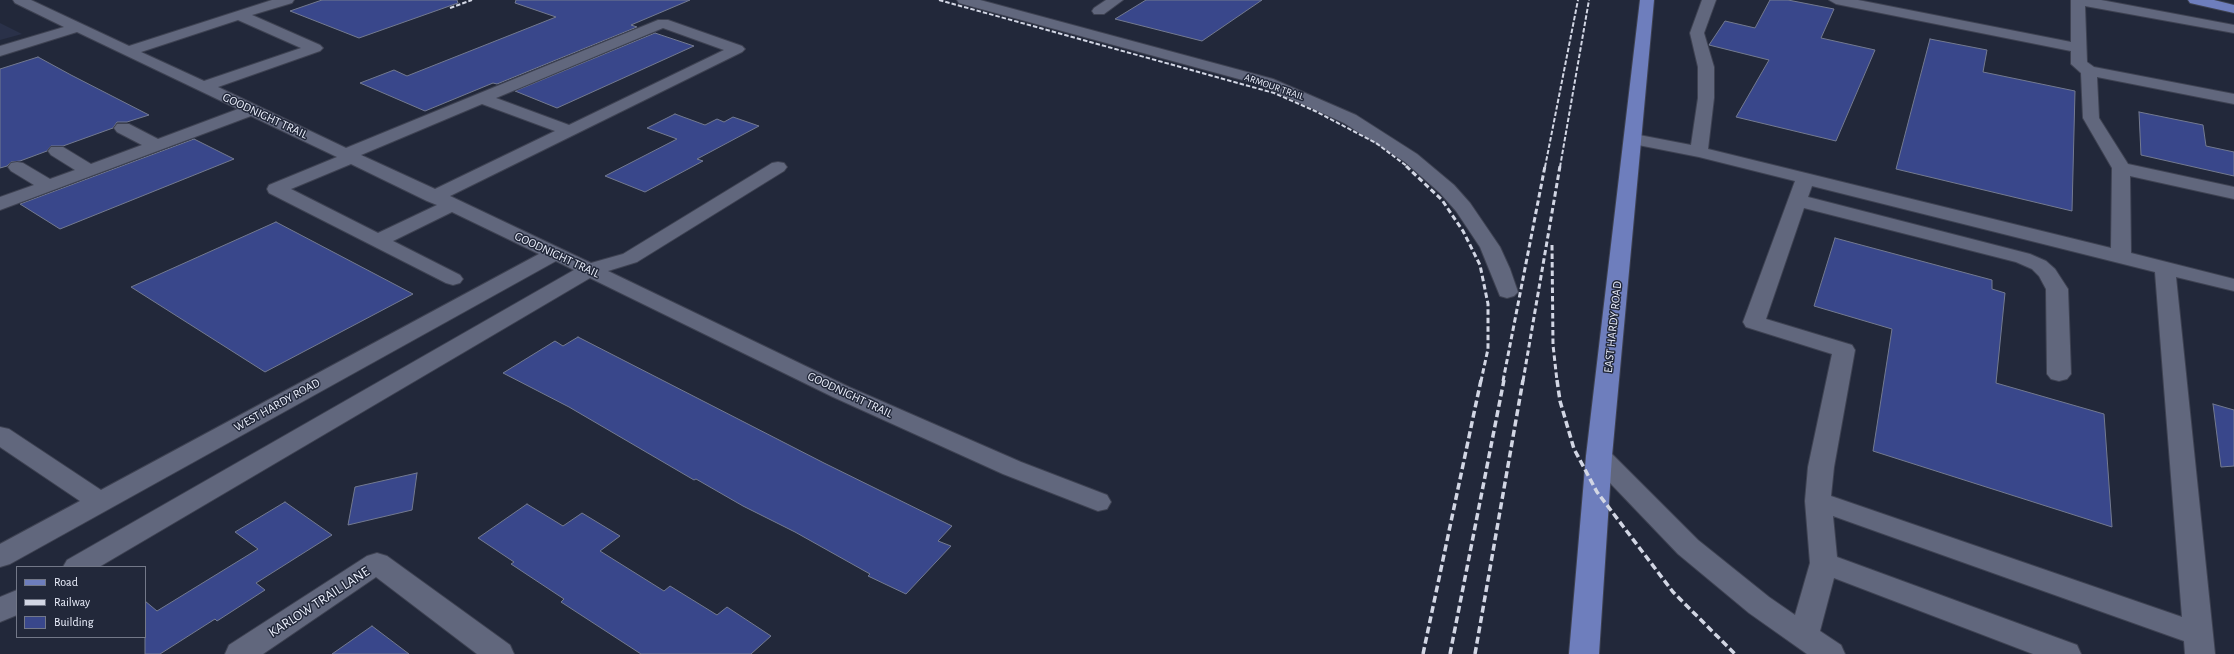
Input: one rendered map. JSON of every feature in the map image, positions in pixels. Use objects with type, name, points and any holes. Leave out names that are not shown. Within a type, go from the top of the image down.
[{"type":"main road","name":"EAST HARDY ROAD","points":[[1584,654],[1599,456],[1634,139],[1647,0]]},
{"type":"main road","points":[[2195,0],[2234,9]]},
{"type":"street","name":"GOODNIGHT TRAIL","points":[[20,0],[589,270],[841,392],[1012,468],[1098,502]]},
{"type":"street","points":[[128,51],[287,0]]},
{"type":"street","name":"ARMOUR TRAIL","points":[[964,0],[1267,82],[1350,118],[1411,158],[1451,194],[1478,227],[1490,247],[1500,269],[1507,292]]},
{"type":"street","points":[[1098,11],[1116,0]]},
{"type":"street","points":[[1699,152],[1706,98],[1706,67],[1697,33],[1709,0]]},
{"type":"street","points":[[1836,0],[2079,48]]},
{"type":"street","points":[[2234,29],[2078,0],[2079,64],[2090,71],[2234,99]]},
{"type":"street","points":[[202,87],[315,48],[240,15]]},
{"type":"street","points":[[377,241],[443,201],[570,131],[737,49],[663,23],[481,98],[276,189],[377,241],[453,279]]},
{"type":"street","points":[[0,51],[79,27]]},
{"type":"street","points":[[2090,71],[2091,118],[2121,168],[2121,256]]},
{"type":"street","points":[[481,98],[570,131]]},
{"type":"street","points":[[0,204],[252,110]]},
{"type":"street","points":[[123,128],[156,145]]},
{"type":"street","points":[[1634,139],[1699,152],[1801,189],[2022,258],[2038,265],[2048,273],[2057,289],[2059,374]]},
{"type":"street","points":[[58,151],[89,170]]},
{"type":"street","points":[[17,167],[48,186]]},
{"type":"street","points":[[79,566],[589,270],[630,258],[778,167]]},
{"type":"street","points":[[2121,168],[2234,193]]},
{"type":"street","points":[[1801,189],[2121,256],[2234,285]]},
{"type":"street","points":[[1801,189],[1754,322],[1844,350],[1821,467],[1818,501],[1824,562],[1804,636]]},
{"type":"street","name":"WEST HARDY ROAD","points":[[0,557],[554,254]]},
{"type":"street","points":[[1818,501],[2199,644],[2165,267]]},
{"type":"street","points":[[0,435],[100,502]]},
{"type":"street","points":[[1599,456],[1688,547],[1759,605],[1830,654]]},
{"type":"street","points":[[1824,562],[2066,654]]},
{"type":"street","name":"KARLOW TRAIL LANE","points":[[240,654],[377,563],[499,654]]},
{"type":"street","points":[[0,611],[16,602]]},
{"type":"shaded area","points":[[0,23],[22,34],[0,40]]},
{"type":"building","points":[[322,0],[457,0],[458,3],[359,38],[290,11]]},
{"type":"building","points":[[516,0],[690,0],[631,25],[637,27],[497,84],[493,83],[425,111],[360,83],[394,70],[407,76],[556,17],[515,3]]},
{"type":"building","points":[[1146,0],[1262,0],[1202,41],[1115,19]]},
{"type":"building","points":[[1770,0],[1788,0],[1834,9],[1821,38],[1875,50],[1836,141],[1736,117],[1769,60],[1709,45],[1725,21],[1755,28]]},
{"type":"building","points":[[655,33],[694,46],[557,108],[515,91]]},
{"type":"building","points":[[1930,39],[1987,50],[1983,72],[2075,91],[2072,211],[1896,169]]},
{"type":"building","points":[[38,57],[149,115],[127,122],[117,122],[113,128],[63,146],[51,146],[47,151],[20,161],[11,162],[7,166],[0,168],[0,69]]},
{"type":"building","points":[[2139,112],[2203,125],[2206,146],[2234,152],[2234,176],[2141,155]]},
{"type":"building","points":[[675,114],[705,125],[717,119],[724,122],[733,117],[759,126],[697,159],[703,161],[645,192],[605,176],[677,139],[647,128]]},
{"type":"building","points":[[194,139],[234,159],[60,229],[20,204]]},
{"type":"building","points":[[276,222],[413,294],[265,372],[131,287]]},
{"type":"building","points":[[1835,238],[1992,280],[1992,289],[2005,293],[1996,383],[2104,414],[2112,527],[1873,451],[1892,329],[1814,306]]},
{"type":"building","points":[[578,337],[824,463],[952,526],[938,541],[951,546],[906,594],[868,576],[870,574],[795,532],[743,506],[696,479],[694,480],[569,407],[503,373],[555,341],[563,346]]},
{"type":"building","points":[[2213,404],[2234,410],[2234,466],[2221,467]]},
{"type":"building","points":[[417,473],[412,510],[348,525],[355,487]]},
{"type":"building","points":[[285,502],[332,535],[256,583],[265,590],[217,621],[215,619],[160,654],[145,654],[146,602],[157,611],[258,549],[235,532]]},
{"type":"building","points":[[527,504],[563,526],[582,513],[620,536],[600,551],[664,591],[670,586],[717,615],[727,607],[771,636],[751,654],[641,654],[561,602],[564,599],[511,564],[514,562],[478,538]]},
{"type":"building","points":[[372,626],[409,654],[332,654]]},
{"type":"railway","points":[[450,8],[472,0]]},
{"type":"railway","points":[[939,0],[1274,93],[1315,111],[1376,143],[1408,167]]},
{"type":"railway","points":[[1545,167],[1578,0]]},
{"type":"railway","points":[[1560,167],[1589,0]]},
{"type":"railway","points":[[1406,166],[1442,200],[1463,231],[1480,265],[1488,304],[1488,349],[1481,381]]},
{"type":"railway","points":[[1503,381],[1545,166]]},
{"type":"railway","points":[[1523,381],[1560,166]]},
{"type":"railway","points":[[1552,245],[1553,345],[1557,381]]},
{"type":"railway","points":[[1423,654],[1481,380]]},
{"type":"railway","points":[[1450,654],[1504,380]]},
{"type":"railway","points":[[1475,654],[1523,380]]},
{"type":"railway","points":[[1557,380],[1560,401],[1574,449],[1597,492],[1673,592],[1735,654]]}]
